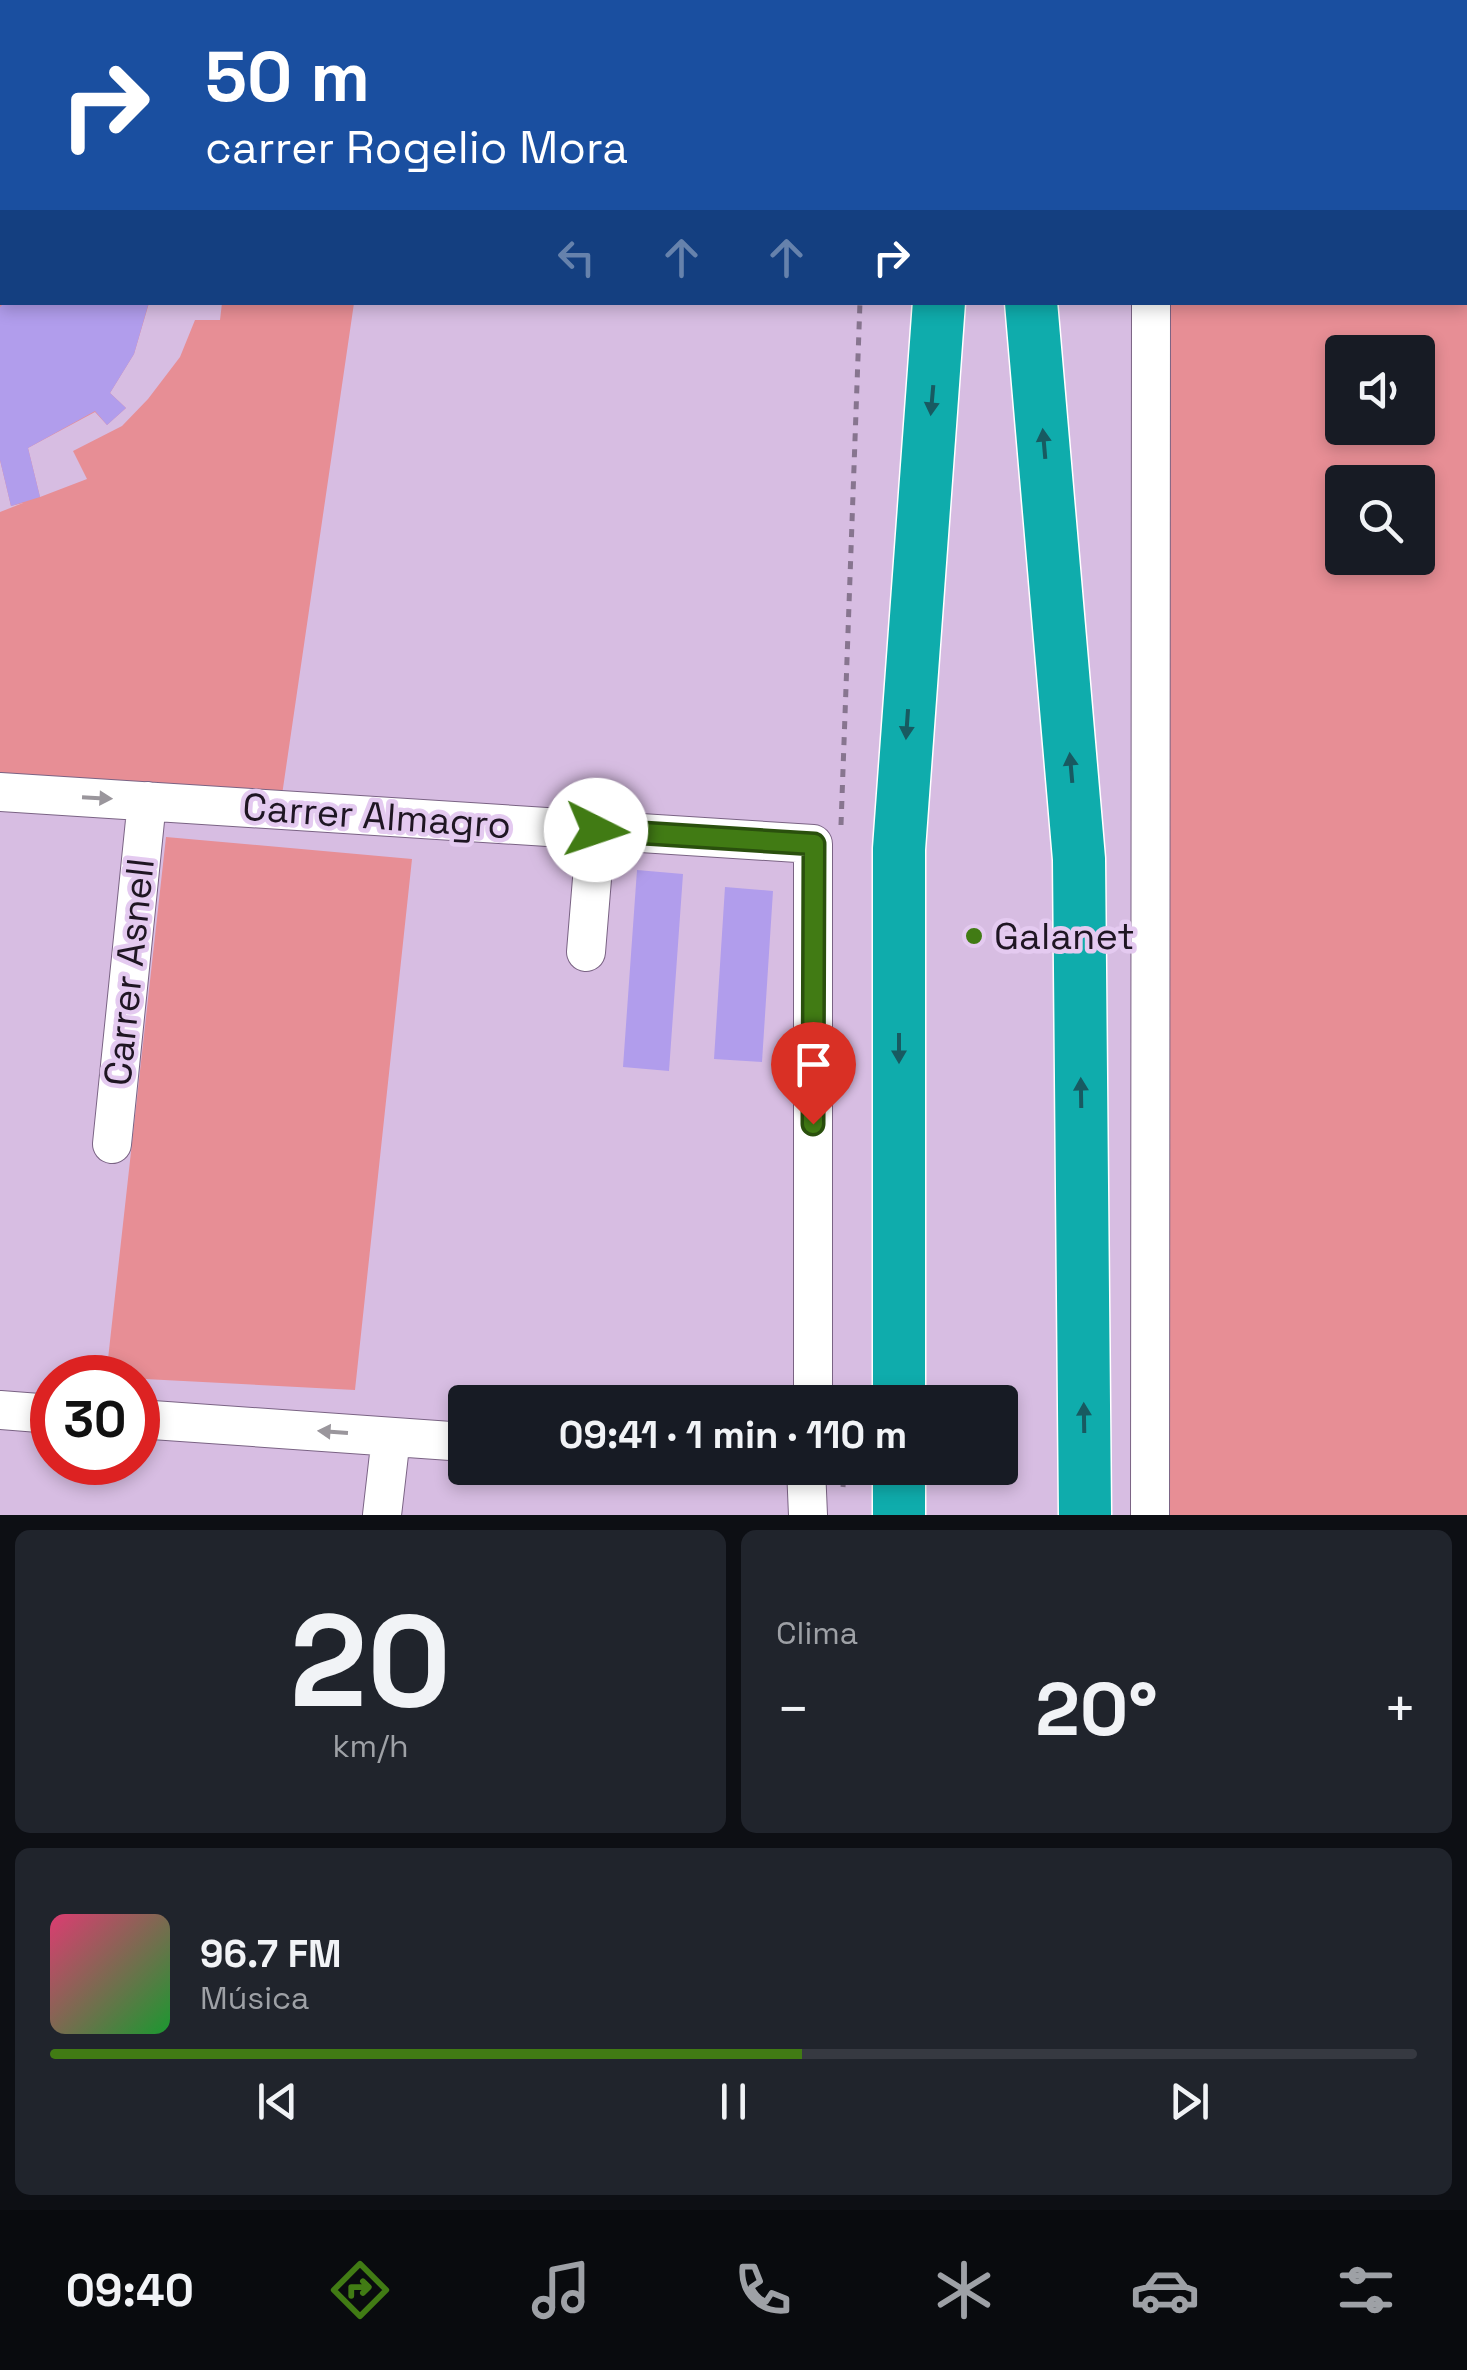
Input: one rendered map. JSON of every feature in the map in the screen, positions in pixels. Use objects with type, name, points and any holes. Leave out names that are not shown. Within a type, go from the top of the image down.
[{"type":"highway","points":[[899,1385],[899,849],[940,305]]},
{"type":"highway","points":[[1032,305],[1079,860],[1085,1515]]},
{"type":"highway","points":[[899,1485],[899,1515]]},
{"type":"street","points":[[1150,1515],[1151,305]]},
{"type":"street","name":"Carrer Almagro","points":[[0,792],[814,844],[813,1385]]},
{"type":"street","name":"Carrer Asnell","points":[[112,1144],[147,801]]},
{"type":"street","points":[[586,952],[596,830]]},
{"type":"street","points":[[0,1410],[30,1412]]},
{"type":"street","points":[[160,1421],[448,1441]]},
{"type":"street","points":[[382,1515],[391,1437]]},
{"type":"street","points":[[807,1485],[808,1515]]},
{"type":"shaded area","points":[[0,305],[148,305],[134,354],[110,393],[126,408],[107,425],[95,412],[28,448],[40,497],[87,479],[73,451],[122,426],[148,399],[180,357],[195,320],[220,320],[222,305],[354,305],[282,795],[0,774],[0,512],[23,503],[11,506],[0,460]]},
{"type":"shaded area","points":[[1166,305],[1467,305],[1467,1515],[1168,1515]]},
{"type":"shaded area","points":[[166,837],[412,859],[355,1390],[160,1380],[160,1355],[108,1355]]},
{"type":"building","points":[[148,305],[134,354],[110,393],[126,408],[107,425],[95,411],[28,448],[40,497],[11,506],[0,460],[0,307]]},
{"type":"building","points":[[637,870],[683,874],[669,1071],[623,1067]]},
{"type":"building","points":[[725,887],[773,891],[762,1062],[714,1059]]},
{"type":"place","name":"Galanet","points":[[974,936]]},
{"type":"route","points":[[596,830],[814,844],[813,1124]]}]
